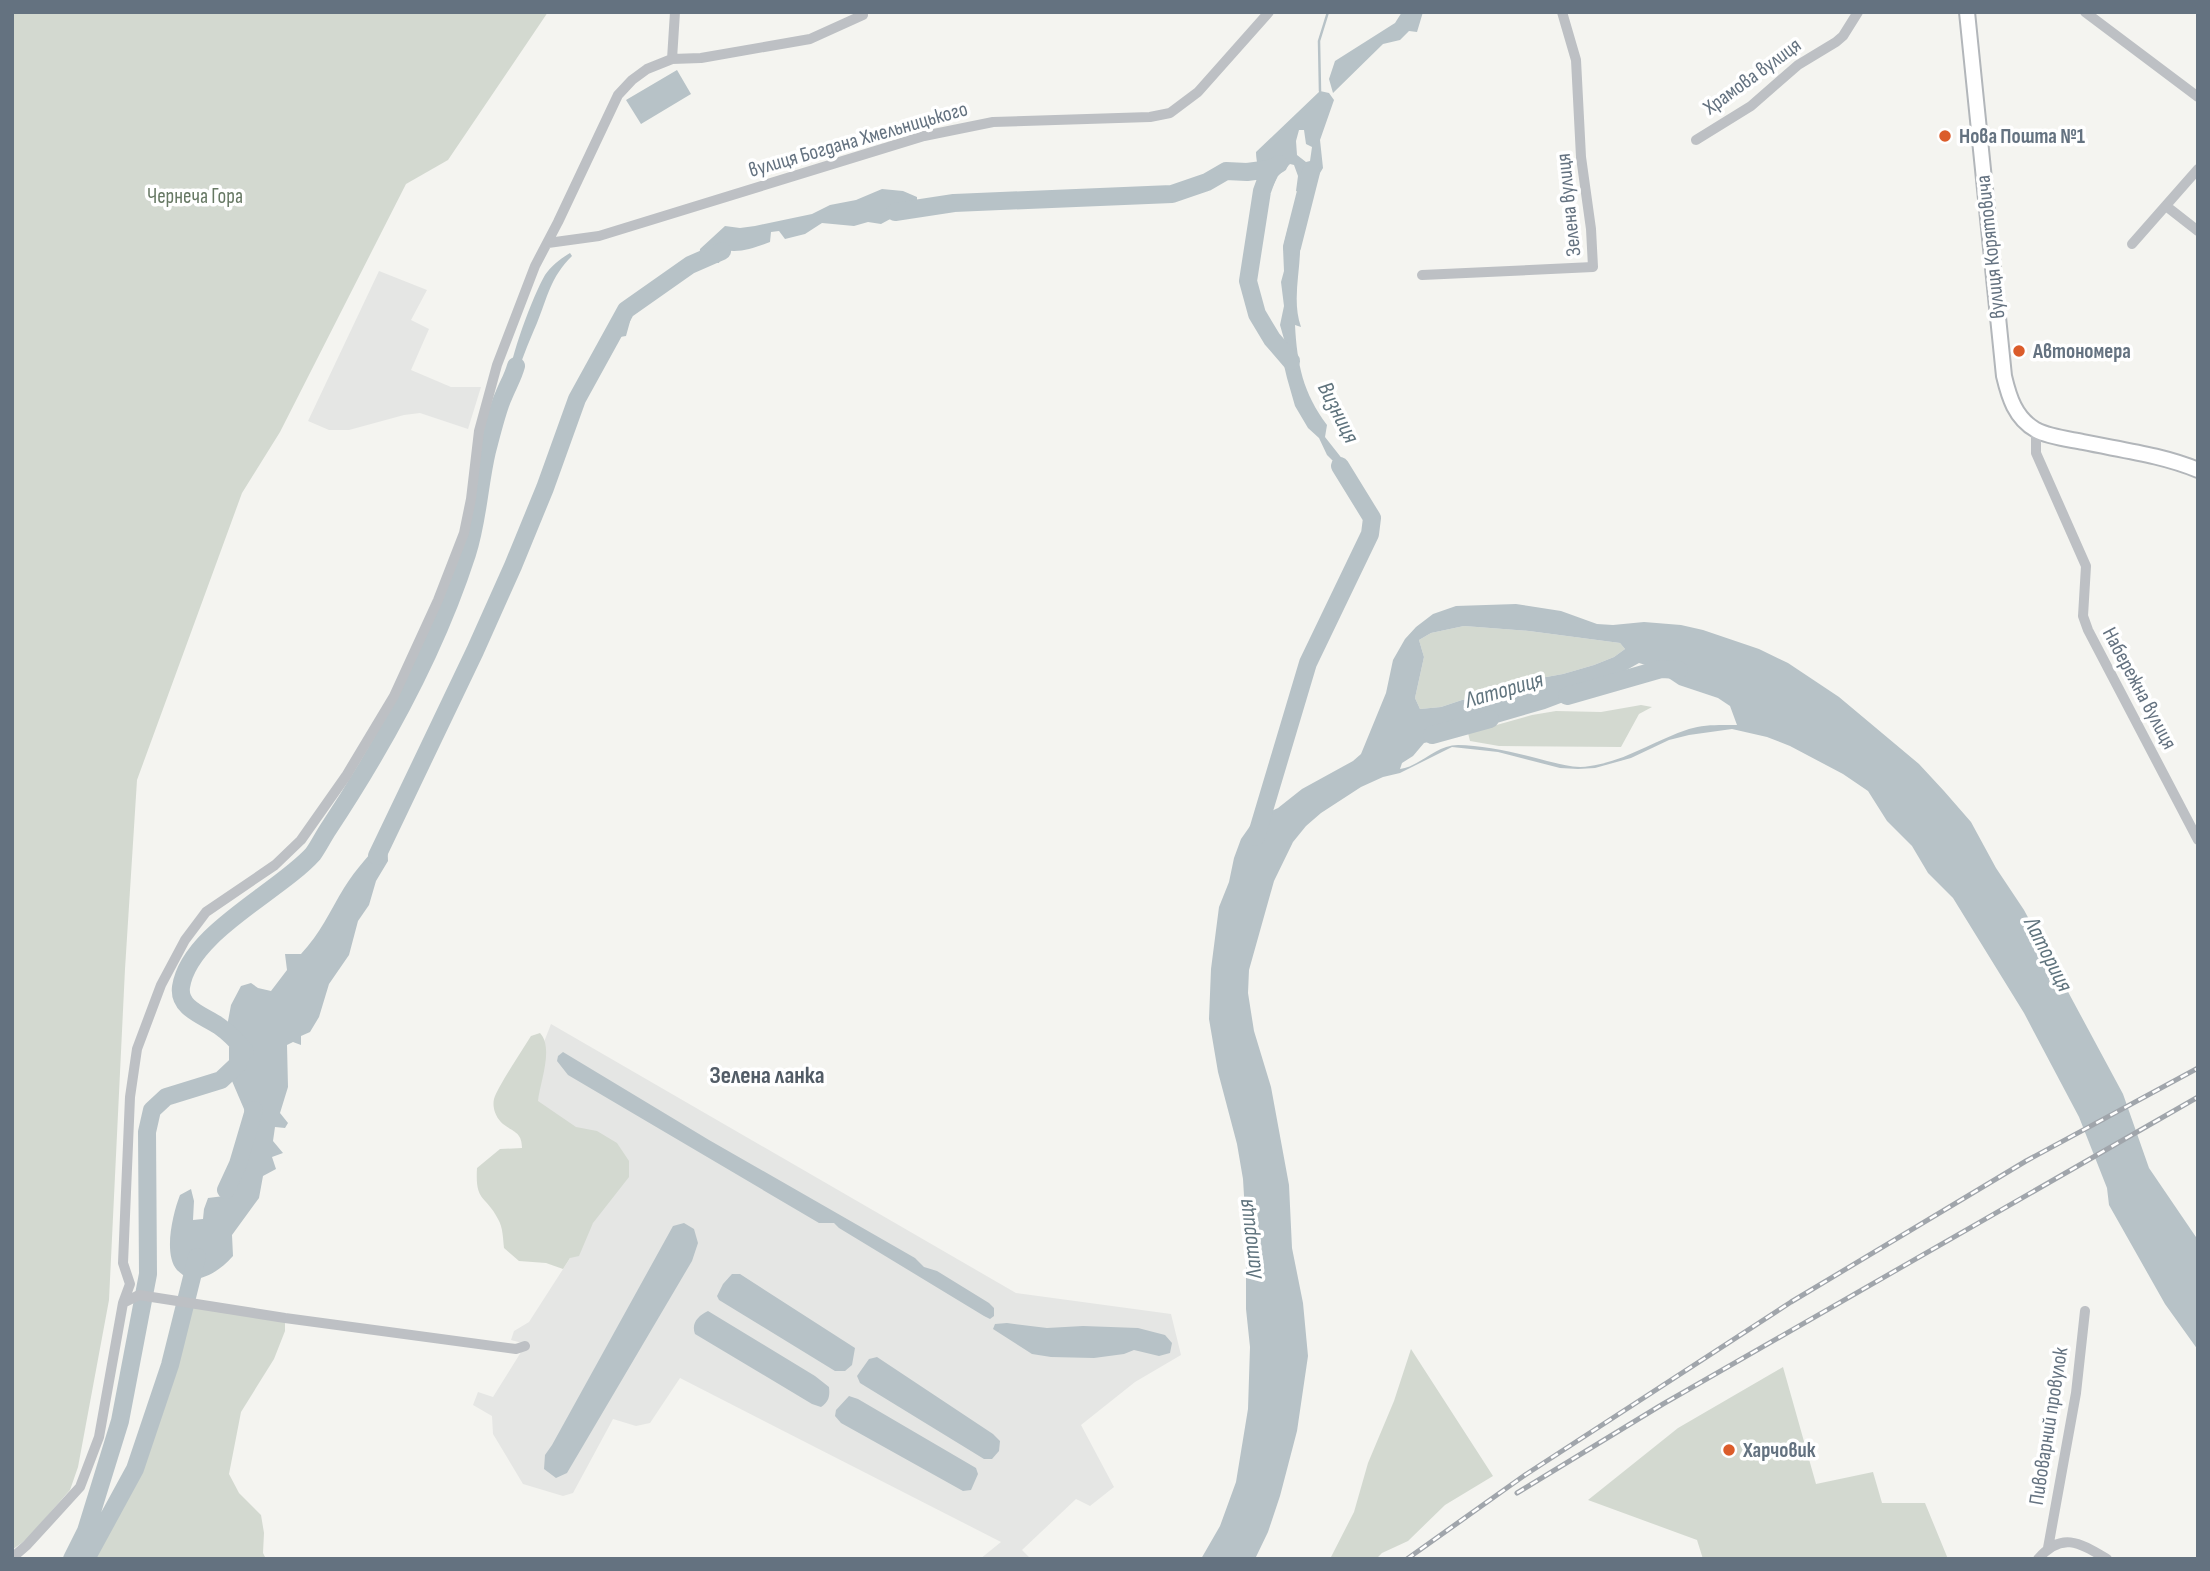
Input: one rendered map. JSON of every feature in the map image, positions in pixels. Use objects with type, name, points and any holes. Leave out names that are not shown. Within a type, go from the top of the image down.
[{"type":"main road","name":"вулиця Корятовича","points":[[1967,12],[2004,376],[2011,404],[2036,430]]},
{"type":"main road","points":[[2036,430],[2178,462],[2198,470]]},
{"type":"street","points":[[672,59],[675,12]]},
{"type":"street","name":"вулиця Богдана Хмельницького","points":[[548,243],[598,236],[924,136],[969,125],[1006,121],[1150,117],[1170,113],[1198,92],[1269,12]]},
{"type":"street","name":"Зелена вулиця","points":[[1422,275],[1593,267],[1591,229],[1581,157],[1576,60],[1562,12]]},
{"type":"street","name":"Храмова вулиця","points":[[1696,140],[1751,106],[1798,65],[1836,42],[1858,12]]},
{"type":"street","points":[[2085,12],[2198,97]]},
{"type":"street","points":[[12,1558],[80,1487],[99,1437],[122,1303],[130,1284],[123,1263],[130,1097],[137,1049],[163,980],[185,940],[206,912],[275,865],[301,840],[346,776],[394,696],[438,600],[464,533],[479,431],[488,394],[535,266],[618,95],[647,69],[672,59],[728,54],[810,39],[863,15]]},
{"type":"street","points":[[2132,244],[2198,169]]},
{"type":"street","points":[[2166,206],[2198,231]]},
{"type":"street","name":"Набережна вулиця","points":[[2036,430],[2036,453],[2086,566],[2083,616],[2088,630],[2198,840]]},
{"type":"street","points":[[122,1303],[139,1295],[516,1349],[525,1346]]},
{"type":"street","name":"Пивоварний провулок","points":[[2039,1559],[2048,1548],[2076,1393],[2085,1311]]},
{"type":"street","points":[[2048,1548],[2056,1543],[2070,1541],[2107,1559]]},
{"type":"shaded area","points":[[379,271],[427,290],[411,320],[429,329],[411,370],[451,387],[481,387],[468,429],[420,413],[349,430],[329,430],[308,421]]},
{"type":"shaded area","points":[[551,1024],[1016,1293],[1171,1314],[1181,1355],[1135,1382],[1081,1425],[1114,1487],[1090,1506],[1076,1499],[1022,1550],[1031,1559],[980,1559],[1001,1542],[680,1378],[650,1423],[636,1426],[613,1419],[573,1493],[563,1496],[523,1484],[493,1434],[492,1416],[473,1405],[478,1392],[493,1397],[526,1344],[511,1340],[514,1331],[529,1322],[628,1168],[521,1101]]},
{"type":"green space","name":"Чернеча Гора","points":[[12,12],[548,12],[448,160],[406,184],[280,432],[242,493],[137,780],[109,1300],[78,1467],[70,1490],[27,1539],[12,1550]]},
{"type":"green space","points":[[1464,626],[1620,643],[1625,649],[1594,665],[1524,681],[1480,697],[1441,707],[1420,709],[1415,698],[1424,657],[1419,640],[1431,633]]},
{"type":"green space","points":[[1641,705],[1652,707],[1639,714],[1621,747],[1499,746],[1470,741],[1468,733],[1556,711],[1601,712]]},
{"type":"green space","points":[[540,1033],[544,1039],[546,1056],[538,1101],[576,1127],[597,1131],[617,1143],[629,1161],[629,1177],[593,1223],[579,1256],[570,1258],[563,1269],[546,1263],[519,1261],[504,1248],[500,1222],[479,1193],[477,1179],[477,1168],[500,1149],[522,1148],[519,1135],[503,1124],[497,1116],[494,1099],[531,1036]]},
{"type":"green space","points":[[184,1308],[221,1308],[285,1318],[285,1331],[274,1359],[241,1412],[229,1474],[239,1493],[261,1515],[263,1553],[266,1559],[86,1559],[135,1469],[170,1365]]},
{"type":"green space","points":[[1411,1349],[1493,1476],[1445,1505],[1408,1541],[1382,1553],[1376,1559],[1330,1559],[1354,1512],[1368,1463],[1394,1401]]},
{"type":"green space","name":"Харчовик","points":[[1783,1367],[1816,1484],[1873,1472],[1882,1503],[1925,1503],[1948,1559],[1703,1559],[1697,1540],[1588,1500],[1678,1428]]},
{"type":"water","points":[[1402,12],[1423,12],[1417,32],[1409,31],[1400,40],[1383,44],[1333,93],[1329,79],[1335,61],[1395,23]]},
{"type":"water","points":[[677,70],[691,94],[641,124],[626,100]]},
{"type":"water","points":[[1320,91],[1329,93],[1334,100],[1320,140],[1323,168],[1317,178],[1313,197],[1296,191],[1298,176],[1294,165],[1290,164],[1278,176],[1273,186],[1260,185],[1256,152]],"holes":[[[1299,130],[1304,130],[1306,144],[1312,147],[1310,161],[1306,162],[1297,155],[1296,141]]]},
{"type":"water","points":[[882,189],[903,191],[917,197],[917,208],[908,219],[894,217],[881,224],[868,222],[854,226],[822,223],[805,234],[785,239],[779,231],[771,232],[770,242],[742,250],[724,250],[719,263],[699,260],[700,249],[725,226],[755,226],[812,214],[830,205],[856,200]]},
{"type":"water","points":[[1297,223],[1300,248],[1297,301],[1301,327],[1295,325],[1297,353],[1307,390],[1327,425],[1325,437],[1351,470],[1352,493],[1339,477],[1335,463],[1327,455],[1319,438],[1308,428],[1295,406],[1282,357],[1286,346],[1280,325],[1284,306],[1281,282],[1284,271],[1283,248],[1288,228]]},
{"type":"water","points":[[570,253],[572,256],[550,288],[514,385],[508,386],[516,347],[540,285],[550,269]]},
{"type":"water","points":[[631,318],[626,336],[620,337],[611,325],[614,320]]},
{"type":"water","points":[[503,396],[506,407],[485,464],[485,442],[498,397]]},
{"type":"water","points":[[1516,604],[1561,611],[1597,624],[1644,622],[1681,625],[1759,649],[1788,663],[1839,697],[1919,764],[1971,822],[1996,868],[2024,910],[2123,1094],[2149,1168],[2198,1240],[2198,1350],[2165,1304],[2109,1205],[2107,1188],[2079,1117],[2024,1013],[1953,898],[1928,873],[1912,846],[1887,821],[1868,791],[1843,774],[1790,746],[1767,737],[1732,729],[1669,740],[1631,758],[1595,768],[1560,768],[1498,752],[1452,747],[1400,773],[1361,787],[1321,813],[1293,842],[1274,881],[1249,970],[1248,993],[1254,1031],[1271,1087],[1289,1185],[1292,1248],[1303,1303],[1308,1356],[1297,1431],[1280,1496],[1268,1532],[1255,1559],[1201,1559],[1220,1526],[1236,1482],[1248,1409],[1250,1347],[1246,1309],[1243,1179],[1237,1144],[1218,1072],[1209,1019],[1211,969],[1219,907],[1241,839],[1255,819],[1278,808],[1302,789],[1361,754],[1386,693],[1393,660],[1405,639],[1433,614],[1456,606]],"holes":[[[1464,626],[1620,643],[1625,649],[1594,665],[1524,681],[1480,697],[1441,707],[1420,709],[1415,698],[1424,657],[1419,640],[1431,633]],[[1639,663],[1652,667],[1679,685],[1718,698],[1730,706],[1737,725],[1695,727],[1616,760],[1584,767],[1563,765],[1491,748],[1458,745],[1443,748],[1400,769],[1402,763],[1413,756],[1424,743],[1442,739],[1462,724],[1483,727],[1545,709],[1582,695]]]},
{"type":"water","points":[[387,836],[388,861],[376,881],[369,905],[358,921],[349,955],[329,984],[319,1017],[310,1032],[301,1036],[301,1045],[293,1042],[287,1045],[288,1087],[280,1113],[288,1123],[285,1128],[275,1127],[273,1141],[283,1153],[272,1157],[276,1169],[263,1176],[259,1198],[232,1235],[233,1256],[214,1272],[191,1280],[177,1270],[171,1254],[172,1222],[180,1195],[191,1189],[194,1201],[193,1220],[203,1219],[208,1198],[224,1196],[238,1164],[247,1132],[244,1109],[232,1081],[228,1021],[231,1005],[241,986],[251,983],[271,991],[287,970],[285,954],[301,954],[308,946],[354,874]]},
{"type":"water","points":[[563,1052],[709,1140],[915,1258],[924,1267],[937,1271],[989,1303],[994,1308],[994,1316],[990,1319],[984,1316],[834,1223],[819,1223],[568,1075],[557,1061]]},
{"type":"water","points":[[684,1223],[694,1229],[698,1243],[692,1261],[567,1473],[556,1478],[544,1469],[545,1455],[673,1226]]},
{"type":"water","points":[[732,1274],[740,1274],[855,1348],[852,1365],[845,1371],[835,1371],[719,1300],[717,1296],[723,1284]]},
{"type":"water","points":[[708,1311],[815,1376],[829,1387],[826,1403],[821,1407],[812,1404],[695,1334],[696,1320]]},
{"type":"water","points":[[995,1324],[1047,1328],[1138,1328],[1165,1335],[1172,1343],[1170,1353],[1159,1356],[1134,1350],[1094,1358],[1051,1357],[1032,1354],[993,1329]]},
{"type":"water","points":[[877,1357],[993,1434],[1000,1441],[999,1451],[992,1459],[984,1459],[860,1383],[857,1376],[869,1359]]},
{"type":"water","points":[[849,1396],[976,1468],[978,1474],[971,1490],[963,1491],[841,1423],[835,1416],[836,1410]]},
{"type":"waterway","points":[[1320,91],[1319,41],[1328,12]]},
{"type":"waterway","points":[[895,212],[954,203],[1172,194],[1207,182],[1226,171],[1270,169],[1279,164]]},
{"type":"waterway","points":[[1270,169],[1262,191],[1248,281],[1257,314],[1272,339],[1291,361]]},
{"type":"waterway","name":"Визниця","points":[[1292,247],[1311,172]]},
{"type":"waterway","points":[[377,856],[513,566],[577,399],[626,310],[690,265],[722,251]]},
{"type":"waterway","points":[[245,1051],[226,1031],[194,1011],[184,1001],[181,987],[188,967],[217,931],[313,854],[388,732],[440,627],[467,554],[484,464],[502,400],[516,366]]},
{"type":"waterway","name":"Визниця","points":[[1256,837],[1308,663],[1370,534],[1372,518],[1340,466]]},
{"type":"waterway","name":"Латориця","points":[[1567,696],[1661,669],[1679,670]]},
{"type":"waterway","name":"Латориця","points":[[1432,735],[1490,719]]},
{"type":"waterway","points":[[72,1559],[86,1531],[120,1421],[148,1274],[147,1132],[152,1110],[166,1097],[221,1080],[238,1064],[238,1048]]},
{"type":"waterway","points":[[226,1190],[238,1164],[254,1110]]},
{"type":"waterway","points":[[86,1559],[135,1469],[170,1365],[197,1257]]},
{"type":"railway","points":[[1407,1559],[1525,1475],[1791,1302],[2026,1161],[2198,1068]]},
{"type":"railway","points":[[1517,1493],[1663,1404],[2198,1097]]},
{"type":"place","name":"Нова Пошта №1","points":[[1945,136]]},
{"type":"place","name":"Автономера","points":[[2019,351]]},
{"type":"place","name":"Харчовик","points":[[1729,1450]]},
{"type":"district","name":"Зелена ланка","points":[[767,1075]]}]
